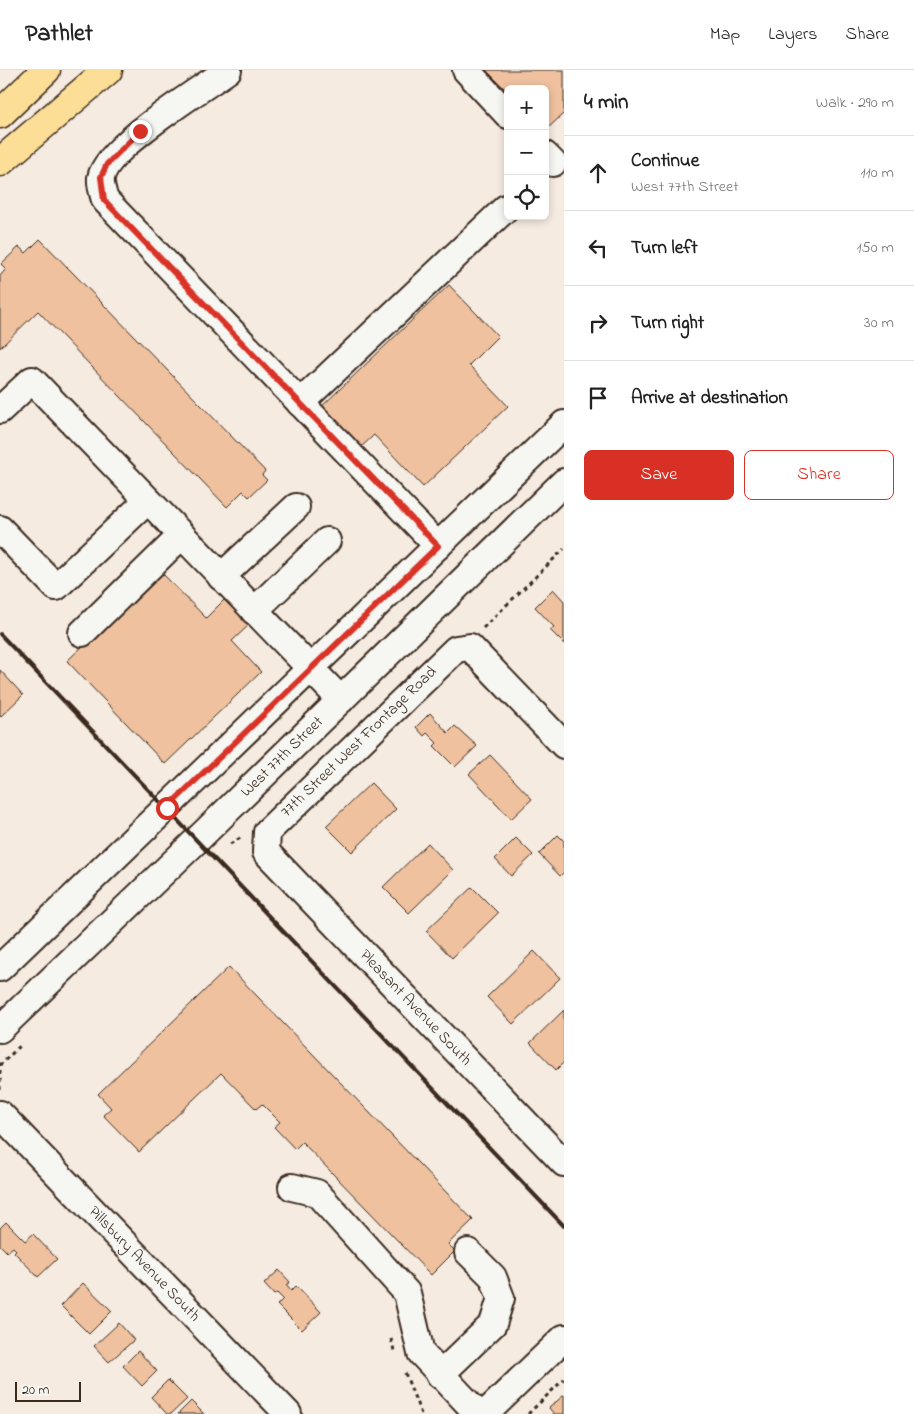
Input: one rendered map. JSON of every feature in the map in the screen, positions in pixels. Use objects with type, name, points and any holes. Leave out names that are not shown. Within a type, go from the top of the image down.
[{"type":"highway","points":[[0,114],[46,70]]},
{"type":"highway","points":[[0,162],[108,70]]},
{"type":"street","points":[[228,70],[140,131],[107,164],[101,177],[104,200],[438,546]]},
{"type":"street","points":[[466,70],[504,111]]},
{"type":"street","points":[[300,403],[504,210]]},
{"type":"street","points":[[0,410],[32,380],[341,700]]},
{"type":"street","points":[[0,968],[564,424]]},
{"type":"street","name":"West 77th Street","points":[[0,1030],[564,482]]},
{"type":"street","points":[[0,529],[56,587],[147,501]]},
{"type":"street","points":[[221,577],[296,507]]},
{"type":"street","points":[[82,633],[181,536]]},
{"type":"street","points":[[254,611],[326,540]]},
{"type":"street","points":[[470,647],[564,745]]},
{"type":"street","name":"77th Street West Frontage Road","points":[[266,842],[456,649],[470,647]]},
{"type":"street","name":"Pleasant Avenue South","points":[[266,842],[564,1164]]},
{"type":"street","name":"Pillsbury Avenue South","points":[[0,1114],[288,1414]]},
{"type":"street","points":[[292,1187],[317,1193],[407,1293],[421,1353],[478,1414]]},
{"type":"street","points":[[440,1375],[493,1324],[501,1298],[493,1277],[468,1252]]},
{"type":"street","points":[[485,1414],[564,1338]]},
{"type":"path","points":[[470,647],[479,632],[564,549]]},
{"type":"path","points":[[226,848],[247,835],[266,842]]},
{"type":"path","points":[[0,1090],[0,1065],[21,1045]]},
{"type":"path","points":[[528,1414],[564,1379]]},
{"type":"building","points":[[486,70],[564,70],[564,113],[549,127],[549,85],[504,85],[504,88]]},
{"type":"building","points":[[40,239],[265,471],[262,475],[267,480],[249,497],[243,491],[227,507],[38,311],[0,348],[0,276],[6,269],[1,264],[19,247],[26,253]]},
{"type":"building","points":[[449,285],[498,336],[469,365],[508,406],[423,487],[374,435],[358,450],[319,409]]},
{"type":"building","points":[[161,572],[206,618],[224,600],[249,625],[232,641],[261,672],[165,764],[67,661]]},
{"type":"building","points":[[553,589],[564,601],[564,644],[550,630],[554,627],[535,607]]},
{"type":"building","points":[[0,670],[23,695],[0,717]]},
{"type":"building","points":[[430,713],[448,733],[455,726],[477,746],[455,767],[434,746],[437,743],[427,733],[424,736],[416,727]]},
{"type":"building","points":[[490,755],[532,799],[511,819],[469,774]]},
{"type":"building","points":[[371,783],[396,809],[352,852],[326,826]]},
{"type":"building","points":[[558,835],[564,841],[564,872],[560,876],[539,854]]},
{"type":"building","points":[[516,838],[533,855],[511,876],[495,859]]},
{"type":"building","points":[[428,843],[453,870],[409,913],[383,887]]},
{"type":"building","points":[[472,887],[498,913],[452,958],[426,931]]},
{"type":"building","points":[[534,951],[560,978],[513,1024],[487,997]]},
{"type":"building","points":[[229,967],[473,1220],[448,1244],[455,1251],[431,1275],[302,1142],[295,1149],[274,1127],[280,1122],[262,1104],[256,1109],[221,1073],[139,1152],[103,1115],[111,1108],[98,1094]]},
{"type":"building","points":[[564,1010],[564,1062],[556,1070],[530,1043]]},
{"type":"building","points":[[6,1222],[25,1241],[33,1234],[57,1259],[38,1277],[14,1252],[16,1250],[13,1247],[7,1252],[0,1245],[0,1228]]},
{"type":"building","points":[[279,1270],[290,1282],[286,1285],[291,1291],[296,1286],[321,1312],[302,1330],[277,1305],[283,1299],[277,1293],[274,1295],[264,1284]]},
{"type":"building","points":[[83,1283],[112,1311],[89,1334],[61,1306]]},
{"type":"building","points":[[119,1323],[134,1340],[109,1362],[94,1346]]},
{"type":"building","points":[[138,1351],[157,1371],[142,1386],[123,1366]]},
{"type":"building","points":[[168,1380],[187,1399],[171,1414],[167,1414],[151,1397]]},
{"type":"building","points":[[564,1395],[564,1414],[554,1414],[549,1408]]},
{"type":"building","points":[[191,1401],[204,1414],[178,1414]]},
{"type":"railway","points":[[0,634],[564,1226]]},
{"type":"route","points":[[140,131],[107,164],[101,177],[104,200],[438,546],[167,808]]}]
